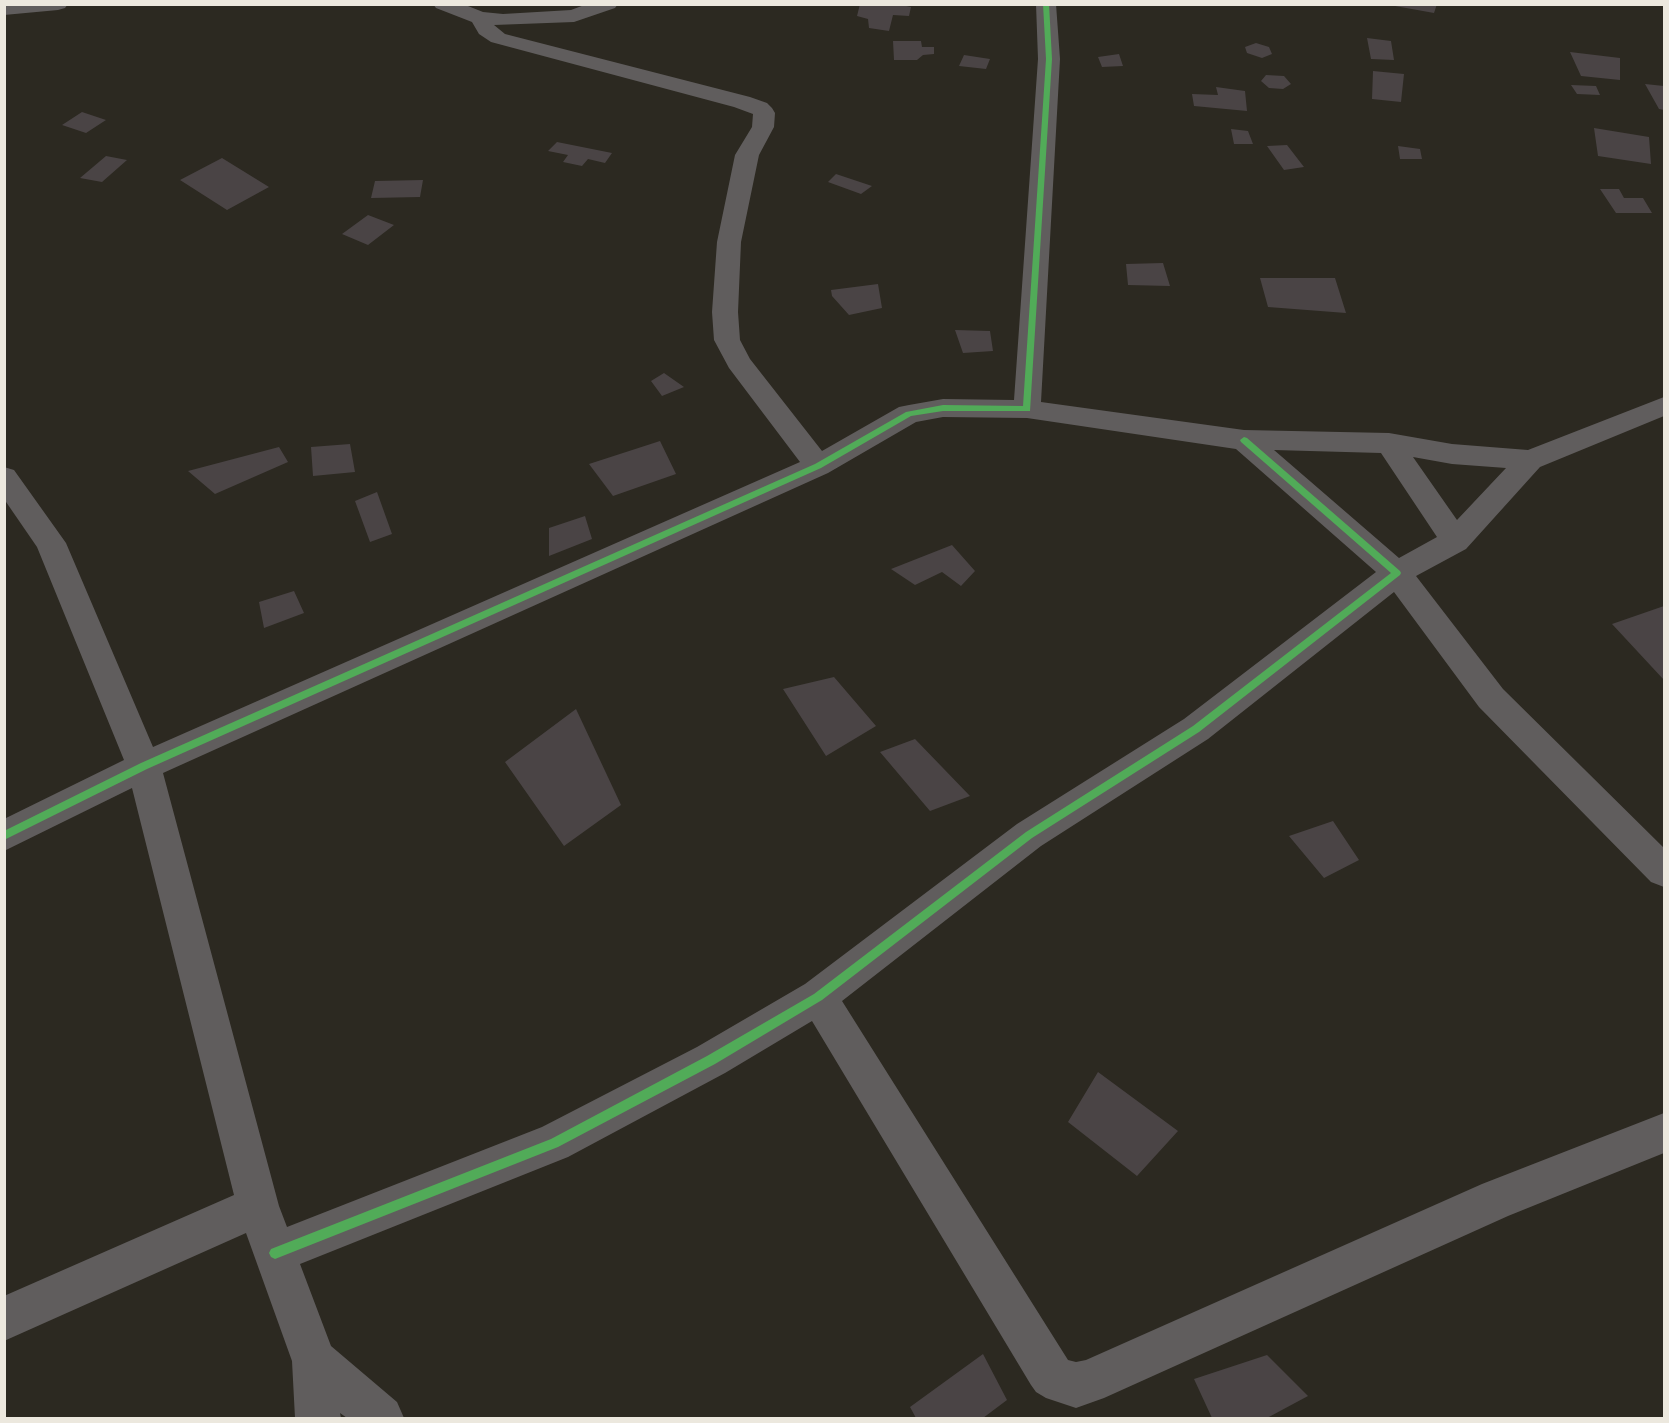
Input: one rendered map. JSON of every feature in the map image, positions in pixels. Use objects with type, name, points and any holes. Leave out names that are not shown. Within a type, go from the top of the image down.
[{"type":"street","points":[[4,9],[58,4]]},
{"type":"street","points":[[443,4],[480,18],[503,20],[574,16],[608,4]]},
{"type":"street","points":[[1027,409],[1049,59],[1046,4]]},
{"type":"street","points":[[480,18],[486,30],[498,38],[742,102],[759,108],[764,113],[763,127],[747,155],[729,242],[724,312],[727,340],[738,362],[818,466]]},
{"type":"street","points":[[275,1253],[554,1143],[711,1060],[818,997],[1029,835],[1196,729],[1397,573],[1455,541],[1530,460],[1665,406]]},
{"type":"street","points":[[4,836],[144,766],[818,466],[909,414],[943,408],[1027,409],[1244,440],[1389,443],[1452,454],[1530,460]]},
{"type":"street","points":[[1244,440],[1397,573],[1491,698],[1665,871]]},
{"type":"street","points":[[1389,443],[1455,541]]},
{"type":"street","points":[[7,486],[51,543],[144,766],[258,1206],[314,1361],[318,1419]]},
{"type":"street","points":[[818,997],[1047,1369],[1052,1376],[1062,1382],[1076,1385],[1089,1382],[1497,1199],[1665,1133]]},
{"type":"street","points":[[4,1319],[258,1206]]},
{"type":"street","points":[[314,1361],[381,1419]]},
{"type":"building","points":[[860,4],[897,4],[911,7],[909,16],[893,15],[889,31],[869,28],[868,19],[857,16]]},
{"type":"building","points":[[1384,4],[1437,4],[1434,13]]},
{"type":"building","points":[[1367,38],[1391,41],[1394,60],[1371,59]]},
{"type":"building","points":[[893,41],[921,41],[922,47],[934,47],[934,54],[923,55],[917,60],[894,60]]},
{"type":"building","points":[[1256,43],[1269,47],[1272,54],[1262,58],[1247,53],[1245,47]]},
{"type":"building","points":[[1570,52],[1620,58],[1620,80],[1581,76]]},
{"type":"building","points":[[1119,54],[1123,66],[1102,67],[1098,57]]},
{"type":"building","points":[[964,55],[990,59],[986,69],[959,66]]},
{"type":"building","points":[[1373,71],[1404,74],[1401,102],[1372,99]]},
{"type":"building","points":[[1266,75],[1284,76],[1291,84],[1283,89],[1269,88],[1261,81]]},
{"type":"building","points":[[1645,84],[1664,86],[1664,110],[1659,109]]},
{"type":"building","points":[[1571,85],[1596,86],[1600,95],[1577,94]]},
{"type":"building","points":[[1216,87],[1245,91],[1247,111],[1194,106],[1192,94],[1218,95]]},
{"type":"building","points":[[82,112],[106,120],[86,133],[62,125]]},
{"type":"building","points":[[1594,128],[1649,137],[1651,164],[1598,156]]},
{"type":"building","points":[[1231,129],[1248,131],[1253,144],[1234,144]]},
{"type":"building","points":[[557,142],[612,153],[605,163],[588,159],[582,166],[563,162],[568,155],[548,151]]},
{"type":"building","points":[[1287,145],[1304,167],[1284,170],[1267,146]]},
{"type":"building","points":[[1398,146],[1420,149],[1422,159],[1400,159]]},
{"type":"building","points":[[106,156],[127,160],[102,182],[80,178]]},
{"type":"building","points":[[222,158],[269,187],[227,210],[180,180]]},
{"type":"building","points":[[836,174],[872,186],[861,194],[828,182]]},
{"type":"building","points":[[423,180],[420,197],[371,198],[375,181]]},
{"type":"building","points":[[1600,189],[1619,189],[1624,198],[1643,198],[1652,213],[1616,213]]},
{"type":"building","points":[[368,215],[394,225],[368,245],[342,234]]},
{"type":"building","points":[[1163,263],[1170,286],[1128,285],[1126,264]]},
{"type":"building","points":[[1260,278],[1335,278],[1346,313],[1268,307]]},
{"type":"building","points":[[878,284],[882,308],[849,315],[832,296],[831,290]]},
{"type":"building","points":[[955,330],[990,331],[993,351],[963,353]]},
{"type":"building","points":[[664,373],[684,387],[662,396],[651,381]]},
{"type":"building","points":[[660,441],[676,474],[613,496],[589,464]]},
{"type":"building","points":[[350,444],[355,472],[313,476],[311,447]]},
{"type":"building","points":[[279,447],[288,462],[215,494],[188,471]]},
{"type":"building","points":[[377,492],[392,534],[370,542],[355,501]]},
{"type":"building","points":[[585,516],[592,539],[549,556],[549,528]]},
{"type":"building","points":[[952,545],[975,571],[961,586],[942,572],[915,585],[891,569]]},
{"type":"building","points":[[294,591],[304,613],[264,628],[259,602]]},
{"type":"building","points":[[1664,606],[1664,680],[1612,624]]},
{"type":"building","points":[[834,677],[876,726],[826,756],[783,689]]},
{"type":"building","points":[[576,709],[621,805],[564,846],[505,762]]},
{"type":"building","points":[[915,739],[970,796],[930,811],[880,752]]},
{"type":"building","points":[[1333,821],[1359,860],[1324,878],[1289,836]]},
{"type":"building","points":[[1098,1072],[1178,1131],[1137,1176],[1068,1122]]},
{"type":"building","points":[[983,1354],[1007,1400],[983,1418],[916,1418],[910,1407]]},
{"type":"building","points":[[1267,1355],[1308,1396],[1267,1418],[1212,1418],[1194,1379]]},
{"type":"cycle path","points":[[4,836],[144,766],[818,466],[909,414],[943,408],[1027,409],[1049,59],[1046,4]]},
{"type":"cycle path","points":[[275,1253],[554,1143],[711,1060],[818,997],[1029,835],[1196,729],[1397,573],[1244,440]]}]
